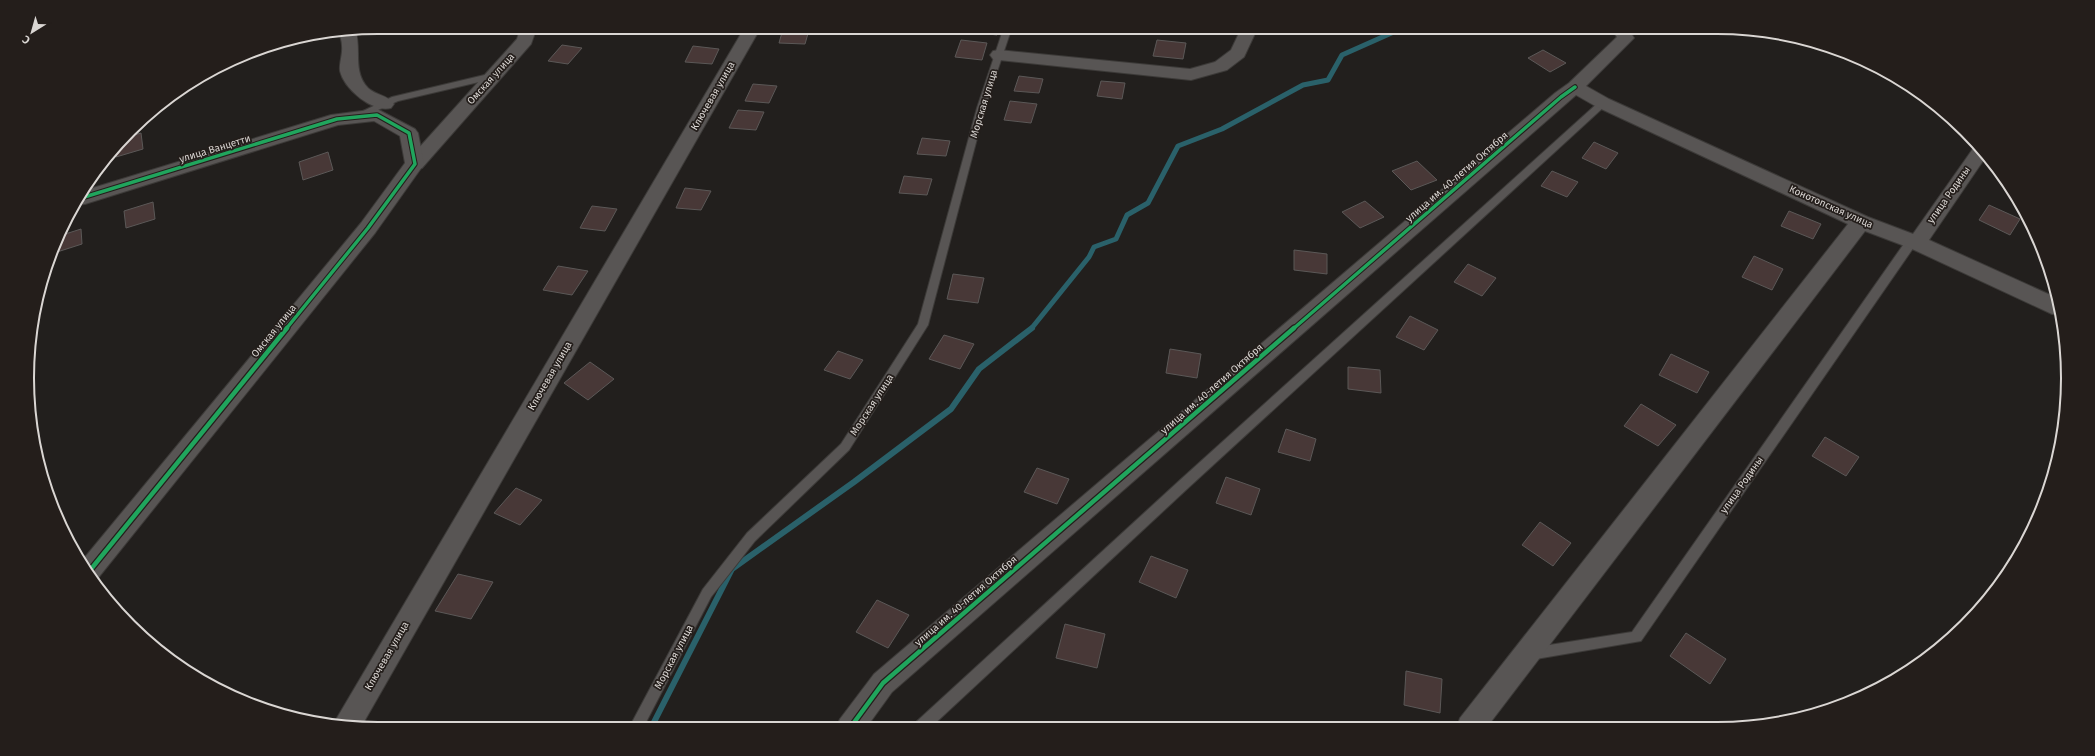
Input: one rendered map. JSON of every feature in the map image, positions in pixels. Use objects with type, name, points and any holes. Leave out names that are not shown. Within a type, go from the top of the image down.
[{"type":"street","name":"Омская улица","points":[[92,568],[368,228],[415,164],[525,40],[527,34]]},
{"type":"street","name":"Ключевая улица","points":[[350,720],[750,34]]},
{"type":"street","points":[[999,55],[1120,69],[1191,74],[1221,66],[1238,53],[1247,34]]},
{"type":"street","name":"улица им. 40-летия Октября","points":[[854,722],[883,683],[1561,97],[1575,87],[1626,38],[1623,34]]},
{"type":"street","points":[[349,36],[351,45],[349,71],[362,92],[385,104]]},
{"type":"street","name":"Конотопская улица","points":[[1575,87],[1603,103],[1861,222],[1914,242],[2053,305]]},
{"type":"street","points":[[357,117],[377,115],[409,133],[415,164]]},
{"type":"street","name":"улица Ванцетти","points":[[86,197],[337,119],[357,117]]},
{"type":"street","name":"улица Родины","points":[[1914,242],[1978,154]]},
{"type":"street","points":[[1474,722],[1861,222]]},
{"type":"lane","name":"Морская улица","points":[[639,722],[708,593],[751,537],[845,447],[923,324],[981,108],[1006,34]]},
{"type":"lane","points":[[357,117],[403,97],[493,76]]},
{"type":"lane","points":[[926,722],[1183,485],[1603,103]]},
{"type":"lane","name":"улица Родины","points":[[1526,655],[1636,637],[1914,242]]},
{"type":"building","points":[[782,34],[808,34],[805,44],[779,43]]},
{"type":"building","points":[[961,40],[987,43],[982,60],[955,57]]},
{"type":"building","points":[[1157,40],[1186,43],[1183,59],[1153,56]]},
{"type":"building","points":[[562,45],[582,48],[568,64],[548,61]]},
{"type":"building","points":[[693,46],[719,49],[712,64],[685,62]]},
{"type":"building","points":[[1543,50],[1566,63],[1550,72],[1528,58]]},
{"type":"building","points":[[1019,76],[1043,79],[1039,93],[1014,91]]},
{"type":"building","points":[[1101,81],[1125,83],[1122,99],[1097,96]]},
{"type":"building","points":[[753,84],[777,86],[769,103],[745,101]]},
{"type":"building","points":[[1010,101],[1037,104],[1031,123],[1004,120]]},
{"type":"building","points":[[738,110],[764,112],[756,130],[729,128]]},
{"type":"building","points":[[141,133],[143,149],[116,157],[119,151],[135,135]]},
{"type":"building","points":[[922,138],[950,141],[946,156],[917,154]]},
{"type":"building","points":[[1594,142],[1618,153],[1606,169],[1582,158]]},
{"type":"building","points":[[328,152],[333,170],[303,180],[299,162]]},
{"type":"building","points":[[1417,161],[1437,180],[1411,190],[1392,171]]},
{"type":"building","points":[[1552,171],[1578,182],[1567,197],[1541,186]]},
{"type":"building","points":[[904,176],[932,179],[927,195],[899,193]]},
{"type":"building","points":[[685,188],[711,191],[701,210],[676,208]]},
{"type":"building","points":[[1365,201],[1384,217],[1360,228],[1342,212]]},
{"type":"building","points":[[153,202],[155,219],[126,228],[124,211]]},
{"type":"building","points":[[1989,205],[2020,219],[2010,235],[1979,220]]},
{"type":"building","points":[[592,206],[617,209],[605,231],[580,228]]},
{"type":"building","points":[[1789,211],[1821,224],[1813,239],[1781,226]]},
{"type":"building","points":[[81,229],[82,244],[58,252],[65,234]]},
{"type":"building","points":[[1294,250],[1327,254],[1327,274],[1294,270]]},
{"type":"building","points":[[1754,256],[1783,269],[1772,290],[1742,277]]},
{"type":"building","points":[[1468,264],[1496,278],[1482,296],[1454,282]]},
{"type":"building","points":[[558,266],[588,271],[572,295],[543,290]]},
{"type":"building","points":[[953,274],[984,278],[978,303],[947,299]]},
{"type":"building","points":[[1410,316],[1438,330],[1424,350],[1396,337]]},
{"type":"building","points":[[944,335],[974,344],[960,369],[929,359]]},
{"type":"building","points":[[1170,349],[1201,354],[1197,378],[1166,373]]},
{"type":"building","points":[[838,351],[863,360],[850,379],[824,370]]},
{"type":"building","points":[[1671,354],[1709,372],[1697,393],[1659,375]]},
{"type":"building","points":[[590,362],[614,379],[588,400],[564,383]]},
{"type":"building","points":[[1348,367],[1380,370],[1381,393],[1348,389]]},
{"type":"building","points":[[1641,404],[1676,425],[1658,446],[1624,426]]},
{"type":"building","points":[[1286,429],[1316,439],[1310,461],[1278,452]]},
{"type":"building","points":[[1825,437],[1859,457],[1846,476],[1812,456]]},
{"type":"building","points":[[1037,468],[1069,479],[1057,504],[1024,492]]},
{"type":"building","points":[[1226,477],[1260,489],[1251,515],[1216,503]]},
{"type":"building","points":[[516,488],[542,500],[520,525],[494,513]]},
{"type":"building","points":[[1540,522],[1571,543],[1553,566],[1522,545]]},
{"type":"building","points":[[1151,556],[1188,570],[1176,598],[1139,582]]},
{"type":"building","points":[[458,574],[493,582],[471,619],[435,611]]},
{"type":"building","points":[[877,600],[909,615],[888,648],[856,632]]},
{"type":"building","points":[[1065,624],[1105,634],[1097,668],[1056,658]]},
{"type":"building","points":[[1686,633],[1726,659],[1710,684],[1670,656]]},
{"type":"building","points":[[1406,671],[1442,679],[1440,713],[1404,705]]},
{"type":"waterway","points":[[1031,328],[1089,257],[1094,247],[1116,239],[1127,215],[1148,203],[1178,146],[1222,129],[1303,85],[1328,80],[1342,55],[1389,34]]},
{"type":"waterway","points":[[654,722],[732,569],[854,482],[951,409],[979,369],[1031,328]]},
{"type":"cycle path","points":[[854,722],[883,683],[1561,97],[1575,87]]},
{"type":"cycle path","points":[[86,197],[337,119],[377,115],[409,133],[415,164],[368,228],[92,568]]}]
